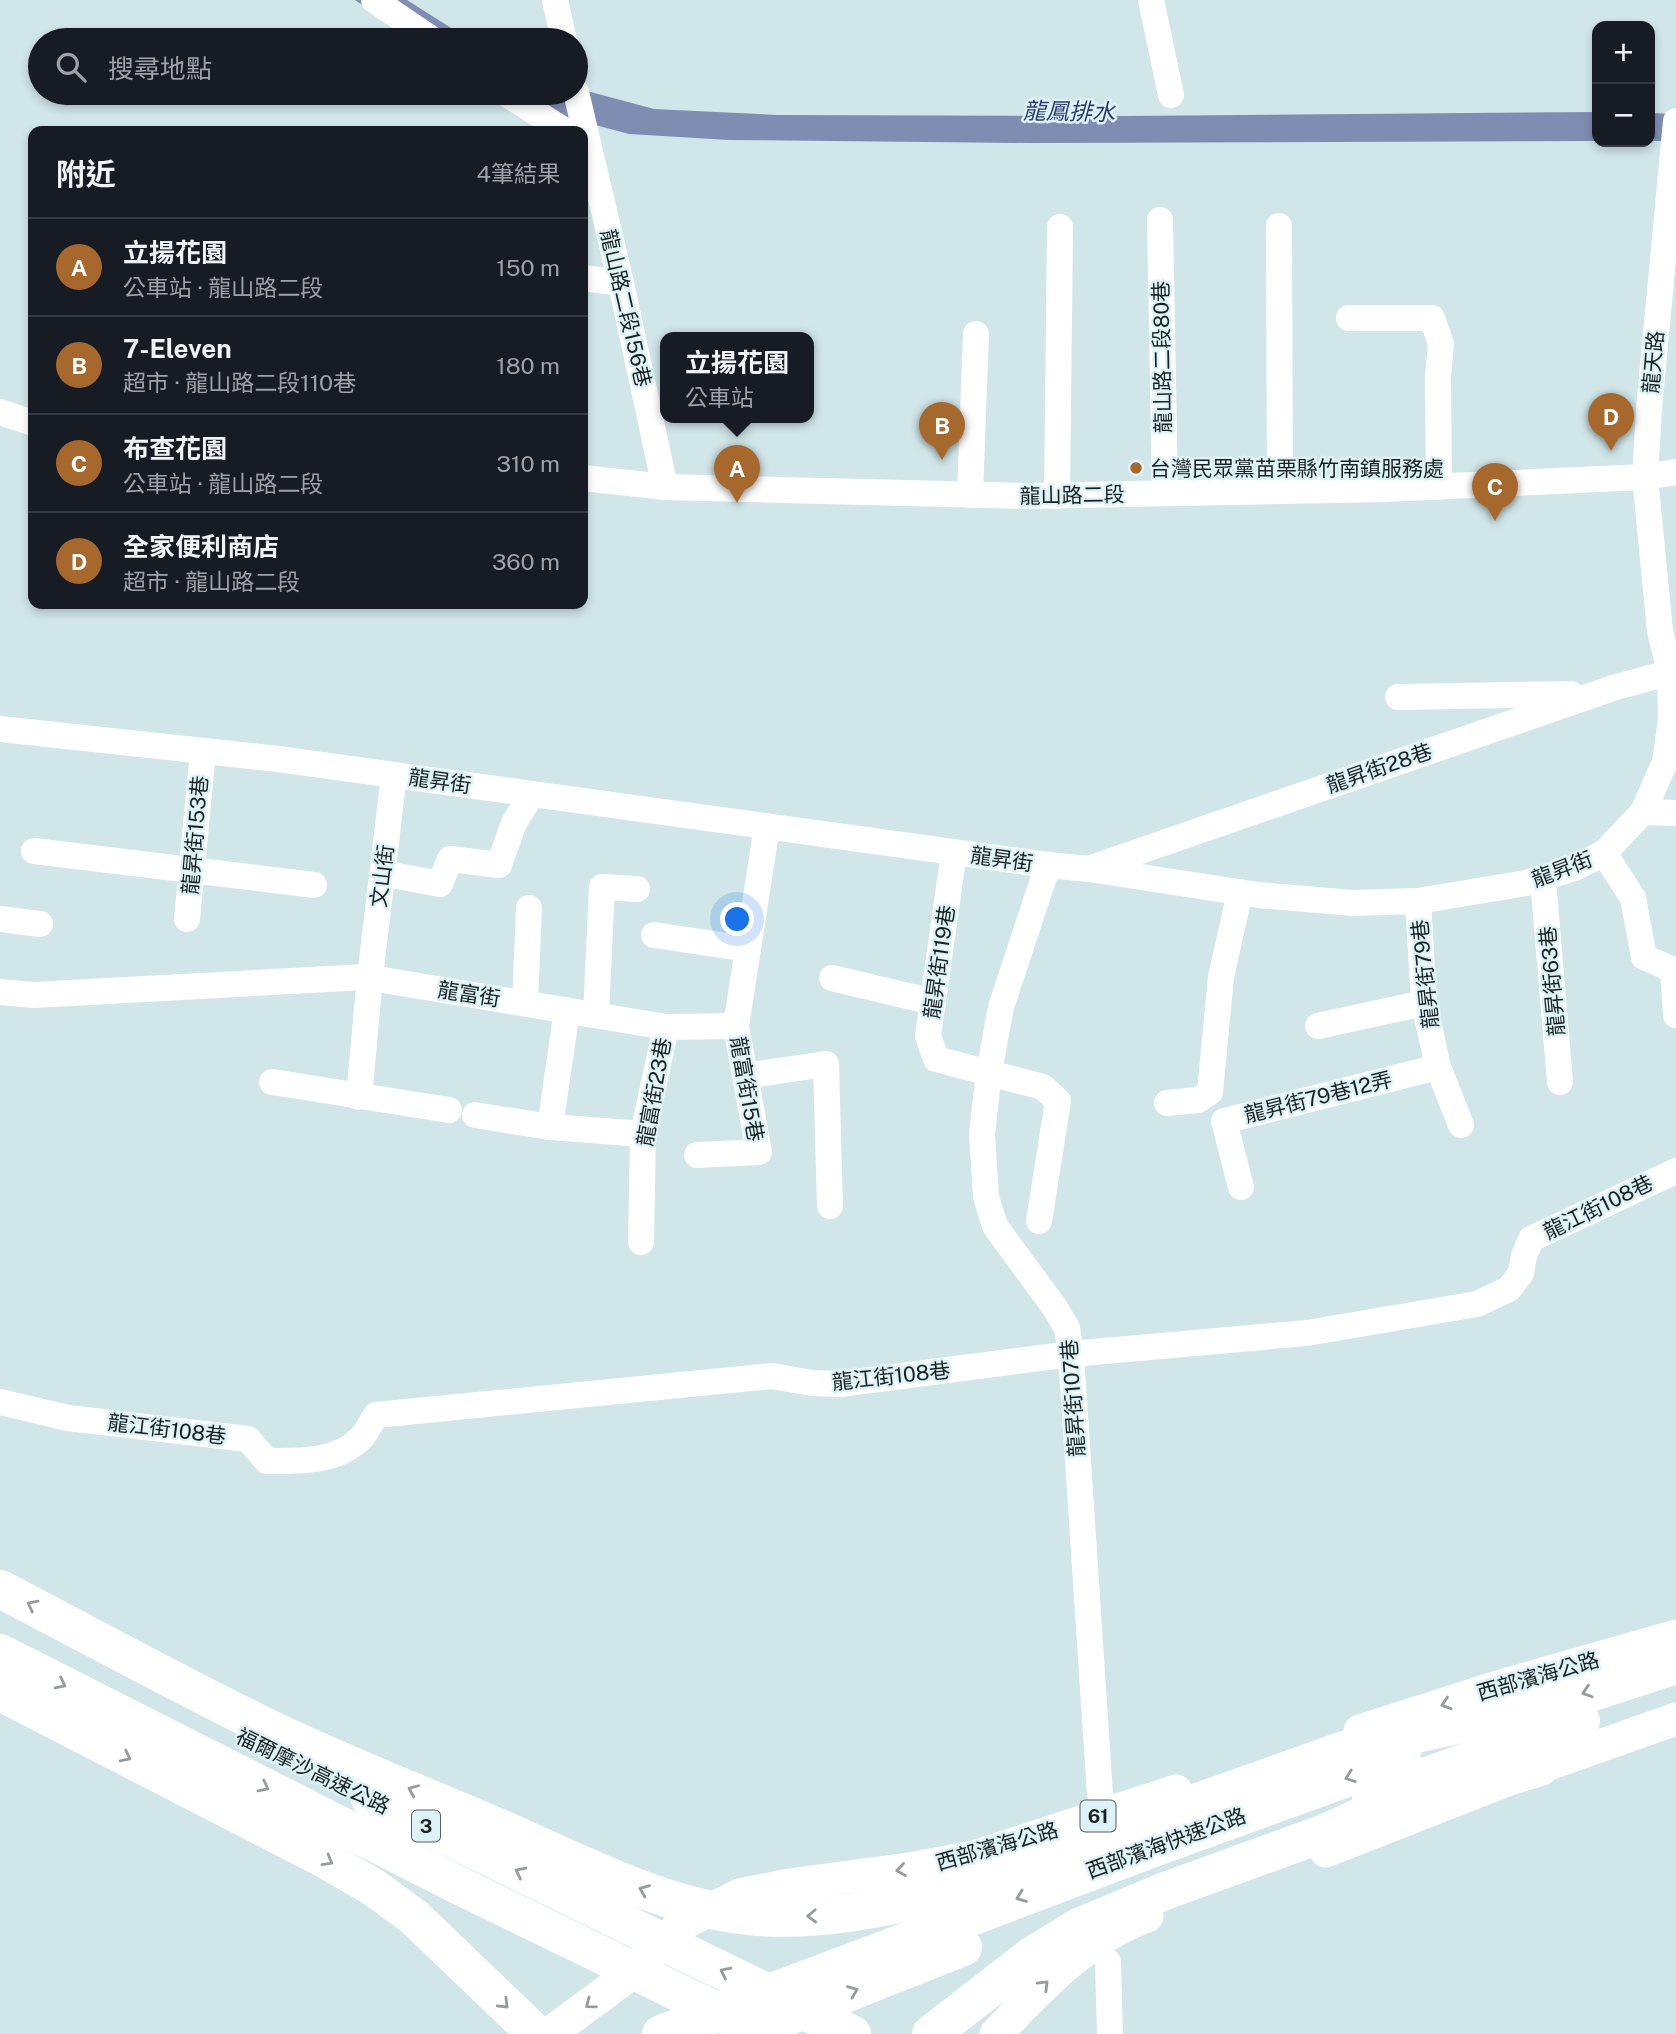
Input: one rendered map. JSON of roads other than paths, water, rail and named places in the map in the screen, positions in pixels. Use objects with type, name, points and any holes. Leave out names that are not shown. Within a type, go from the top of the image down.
[{"type":"highway","points":[[0,1589],[264,1726],[651,1893],[700,1908],[758,1917],[873,1911],[931,1897],[1344,1750],[1543,1736]]},
{"type":"highway","name":"福爾摩沙高速公路","points":[[0,1617],[852,2034]]},
{"type":"highway","name":"福爾摩沙高速公路","points":[[0,1653],[460,1886],[764,2034]]},
{"type":"highway","name":"西部濱海快速公路","points":[[661,2034],[1138,1853],[1543,1736],[1676,1665]]},
{"type":"highway","name":"西部濱海快速公路","points":[[744,2034],[1162,1868],[1640,1700],[1676,1691]]},
{"type":"highway","points":[[0,1692],[309,1851],[373,1887],[414,1917],[536,2034]]},
{"type":"highway","points":[[931,2034],[1032,1955],[1079,1927],[1165,1891],[1322,1834],[1543,1736]]},
{"type":"main road","name":"西部濱海公路","points":[[549,2034],[625,1978],[682,1924],[740,1895],[974,1857],[1501,1686],[1676,1636]]},
{"type":"main road","name":"61","points":[[996,2034],[1049,1979],[1093,1944],[1138,1919],[1287,1866],[1543,1736],[1676,1719]]},
{"type":"street","points":[[374,0],[415,28]]},
{"type":"street","points":[[555,0],[561,28]]},
{"type":"street","points":[[1151,0],[1171,95]]},
{"type":"street","points":[[525,105],[561,126]]},
{"type":"street","name":"龍山路二段156巷","points":[[577,105],[579,126]]},
{"type":"street","name":"龍天路","points":[[1645,478],[1675,132]]},
{"type":"street","name":"龍山路二段156巷","points":[[588,165],[621,283],[664,486]]},
{"type":"street","name":"龍山路二段80巷","points":[[1160,220],[1165,494]]},
{"type":"street","points":[[1279,226],[1280,491]]},
{"type":"street","points":[[1057,496],[1060,227]]},
{"type":"street","points":[[588,279],[621,283]]},
{"type":"street","points":[[1349,318],[1432,318],[1441,344],[1438,377],[1439,486]]},
{"type":"street","points":[[970,495],[976,334]]},
{"type":"street","points":[[0,412],[28,420]]},
{"type":"street","name":"龍山路二段","points":[[588,478],[664,486],[1057,496],[1439,486],[1645,478],[1676,472]]},
{"type":"street","name":"龍昇街","points":[[0,729],[394,775],[1240,892],[1353,903],[1418,901],[1543,879],[1574,868],[1604,853],[1643,812],[1665,762],[1671,720],[1673,672],[1660,631],[1645,478]]},
{"type":"street","name":"龍昇街28巷","points":[[1089,869],[1594,694],[1673,672]]},
{"type":"street","points":[[1398,697],[1594,694]]},
{"type":"street","name":"龍昇街153巷","points":[[187,919],[203,751]]},
{"type":"street","name":"文山街","points":[[359,1097],[394,775]]},
{"type":"street","points":[[397,876],[440,884],[450,859],[499,865],[514,823],[531,794]]},
{"type":"street","points":[[1643,812],[1676,813]]},
{"type":"street","points":[[736,1026],[767,826]]},
{"type":"street","points":[[34,851],[314,885]]},
{"type":"street","name":"龍昇街119巷","points":[[954,852],[928,1036],[936,1059],[989,1072]]},
{"type":"street","points":[[1604,853],[1633,898],[1644,957],[1673,970],[1676,1015]]},
{"type":"street","name":"龍昇街107巷","points":[[1048,865],[1001,1007],[989,1072],[982,1135],[986,1197],[995,1226],[1067,1328],[1071,1353],[1100,1796]]},
{"type":"street","name":"龍昇街63巷","points":[[1543,879],[1560,1082]]},
{"type":"street","points":[[596,1015],[602,887],[637,888]]},
{"type":"street","points":[[1167,1103],[1198,1100],[1210,1092],[1221,977],[1240,892]]},
{"type":"street","name":"龍昇街79巷","points":[[1418,901],[1424,1003],[1438,1067],[1461,1125]]},
{"type":"street","points":[[525,1003],[529,908]]},
{"type":"street","points":[[0,919],[40,925]]},
{"type":"street","points":[[653,935],[748,949]]},
{"type":"street","name":"龍富街","points":[[0,992],[34,995],[370,977],[666,1027],[736,1026]]},
{"type":"street","points":[[832,978],[933,1002]]},
{"type":"street","points":[[1318,1026],[1424,1003]]},
{"type":"street","points":[[550,1127],[568,1010]]},
{"type":"street","name":"龍富街15巷","points":[[697,1155],[759,1152],[736,1026]]},
{"type":"street","name":"龍富街23巷","points":[[641,1242],[643,1134],[666,1027]]},
{"type":"street","points":[[745,1076],[827,1064],[830,1206]]},
{"type":"street","name":"龍昇街79巷12弄","points":[[1241,1187],[1224,1121],[1438,1067]]},
{"type":"street","points":[[989,1072],[1043,1087],[1058,1101],[1040,1221]]},
{"type":"street","points":[[272,1082],[550,1127],[643,1134]]},
{"type":"street","name":"龍江街108巷","points":[[0,1402],[68,1418],[248,1439],[267,1461],[307,1461],[340,1453],[360,1438],[376,1415],[772,1376],[811,1383],[840,1384],[1071,1353],[1307,1333],[1477,1304],[1508,1289],[1521,1273],[1531,1239],[1676,1171]]},
{"type":"street","points":[[1108,1962],[1110,2034]]},
{"type":"water","points":[[355,0],[407,0],[451,28],[396,28]]},
{"type":"water","points":[[588,91],[654,109],[777,115],[1126,116],[1592,112],[1592,141],[1030,143],[729,140],[629,134],[528,105],[588,105]]},
{"type":"water","points":[[1655,113],[1676,114],[1676,141],[1655,141]]},
{"type":"place","name":"全家便利商店","points":[[1611,451]]},
{"type":"place","name":"7-Eleven","points":[[942,460]]},
{"type":"place","name":"台灣民眾黨苗栗縣竹南鎮服務處","points":[[1136,468]]},
{"type":"place","name":"立揚花園","points":[[737,503]]},
{"type":"place","name":"布查花園","points":[[1495,521]]},
{"type":"water label","name":"龍鳳排水","points":[[1069,111]]}]
